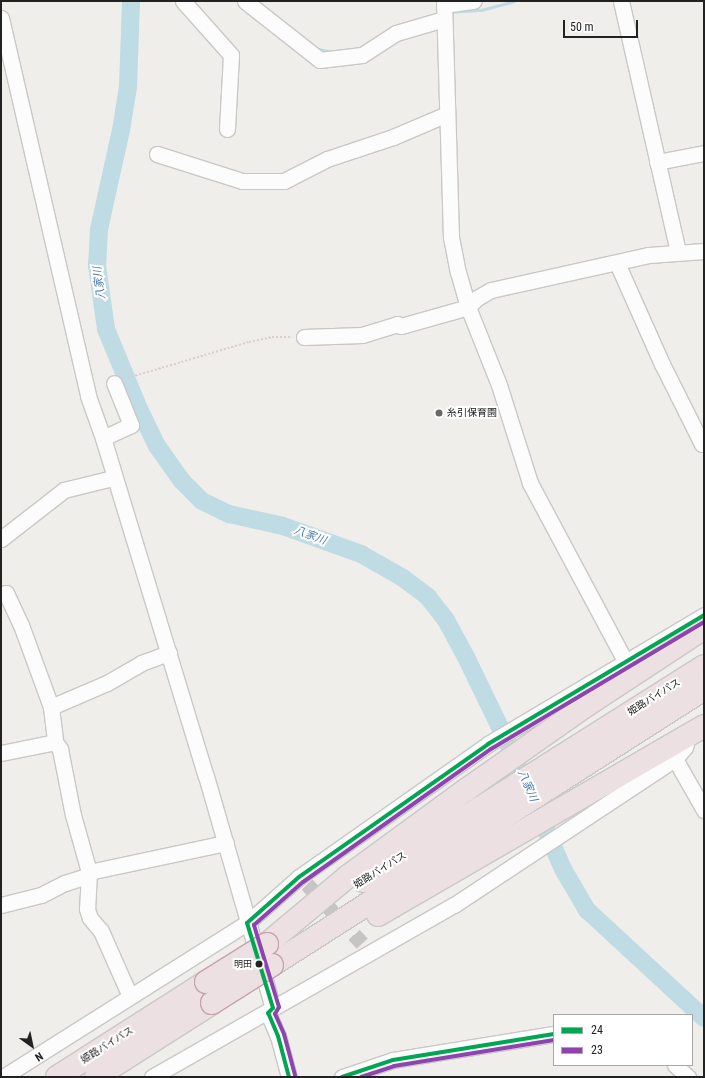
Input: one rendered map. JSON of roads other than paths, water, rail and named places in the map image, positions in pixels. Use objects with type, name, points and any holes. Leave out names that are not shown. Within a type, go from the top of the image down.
[{"type":"highway","points":[[267,944],[346,877],[466,790],[532,743],[704,628]]},
{"type":"highway","name":"姫路バイパス","points":[[58,1077],[113,1054],[152,1029],[206,982],[267,944],[484,829],[544,766],[704,666]]},
{"type":"highway","name":"姫路バイパス","points":[[152,1029],[212,1003],[704,690]]},
{"type":"highway","points":[[484,829],[558,809],[696,731]]},
{"type":"highway","name":"姫路バイパス","points":[[96,1077],[113,1054]]},
{"type":"street","points":[[183,1],[231,54],[227,129]]},
{"type":"street","points":[[245,1],[320,60],[362,55],[396,33],[444,8],[474,1]]},
{"type":"street","points":[[621,1],[678,252]]},
{"type":"street","points":[[444,8],[451,237],[468,307],[499,385],[530,483],[626,663]]},
{"type":"street","points":[[1,18],[88,396],[103,438],[113,478],[169,653],[226,843],[289,1077]]},
{"type":"street","points":[[158,154],[242,181],[284,181],[327,159],[393,137],[447,114]]},
{"type":"street","points":[[657,162],[704,153]]},
{"type":"street","points":[[304,337],[362,335],[468,307],[491,290],[584,268],[678,252],[704,251]]},
{"type":"street","points":[[617,263],[662,364],[702,444],[704,444]]},
{"type":"street","points":[[103,438],[132,425],[114,383]]},
{"type":"street","points":[[1,539],[64,490],[113,478]]},
{"type":"street","points":[[1,594],[6,593],[18,619],[51,707],[55,742],[60,749],[88,874],[86,901],[90,918],[101,931],[130,996]]},
{"type":"street","points":[[2,1077],[247,922],[488,744],[519,724],[626,663],[704,615]]},
{"type":"street","points":[[51,707],[107,683],[141,663],[169,653]]},
{"type":"street","points":[[152,1077],[271,1010],[366,948],[454,905],[674,759],[685,747],[696,731]]},
{"type":"street","points":[[1,753],[55,742]]},
{"type":"street","points":[[674,759],[704,810]]},
{"type":"street","points":[[1,905],[41,895],[88,874],[226,843]]},
{"type":"street","points":[[342,1077],[393,1060],[553,1034]]},
{"type":"street","points":[[676,1066],[688,1077]]},
{"type":"waterway","name":"八家川","points":[[131,1],[128,87],[121,130],[99,229],[97,265],[106,329],[139,409],[157,446],[182,481],[202,501],[229,514],[283,526],[361,554],[403,578],[428,597],[446,620],[466,657],[509,746],[563,869],[587,910],[704,1018]]},
{"type":"waterway","points":[[257,1],[267,9]]},
{"type":"waterway","points":[[449,12],[481,10],[514,1]]},
{"type":"waterway","points":[[314,48],[332,52]]},
{"type":"tunnel","points":[[307,884],[362,943]]},
{"type":"place","name":"糸引保育園","points":[[439,413]]},
{"type":"place","name":"明田","points":[[259,964]]}]
